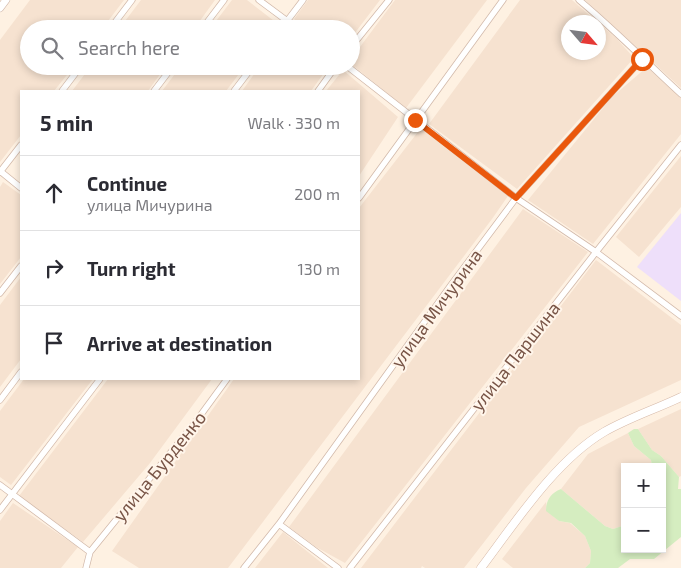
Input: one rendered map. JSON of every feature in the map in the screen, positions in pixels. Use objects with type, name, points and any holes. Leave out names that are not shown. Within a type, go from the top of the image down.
[{"type":"main road","points":[[481,568],[532,502],[570,459],[604,432],[681,397]]},
{"type":"street","points":[[0,8],[6,0]]},
{"type":"street","points":[[117,20],[132,0]]},
{"type":"street","points":[[209,20],[224,0]]},
{"type":"street","points":[[259,0],[286,20]]},
{"type":"street","points":[[288,20],[303,0]]},
{"type":"street","points":[[360,36],[388,0]]},
{"type":"street","points":[[360,197],[503,0]]},
{"type":"street","points":[[579,0],[632,46],[642,59],[681,94]]},
{"type":"street","name":"улица Мичурина","points":[[244,568],[279,524],[445,293],[516,198],[642,59]]},
{"type":"street","points":[[63,90],[75,75]]},
{"type":"street","points":[[155,90],[167,75]]},
{"type":"street","points":[[235,90],[246,75]]},
{"type":"street","points":[[319,90],[330,75]]},
{"type":"street","points":[[358,75],[516,198],[596,252],[681,316]]},
{"type":"street","points":[[20,146],[0,172],[20,187]]},
{"type":"street","name":"улица Паршина","points":[[350,568],[681,146]]},
{"type":"street","points":[[0,293],[20,267]]},
{"type":"street","points":[[0,400],[20,373]]},
{"type":"street","points":[[0,510],[99,380]]},
{"type":"street","name":"улица Бурденко","points":[[90,552],[197,420],[226,380]]},
{"type":"street","points":[[0,485],[90,552],[86,568]]},
{"type":"street","points":[[279,524],[338,568]]},
{"type":"shaded area","points":[[30,0],[124,0],[109,20],[20,20],[20,75],[67,75],[55,90],[20,90],[20,136],[0,162],[0,40]]},
{"type":"shaded area","points":[[141,0],[215,0],[201,20],[126,20]]},
{"type":"shaded area","points":[[232,0],[247,0],[273,20],[217,20]]},
{"type":"shaded area","points":[[308,0],[380,0],[360,26],[360,20],[294,19]]},
{"type":"shaded area","points":[[395,0],[487,0],[406,108],[360,71],[360,47]]},
{"type":"shaded area","points":[[520,0],[572,0],[589,15],[561,15],[561,60],[606,60],[606,29],[634,58],[517,189],[429,124]]},
{"type":"shaded area","points":[[585,0],[681,0],[681,88],[606,19],[606,15],[601,15]]},
{"type":"shaded area","points":[[647,67],[681,98],[681,134],[593,244],[528,200],[612,97]]},
{"type":"shaded area","points":[[84,75],[160,75],[149,90],[73,90]]},
{"type":"shaded area","points":[[174,75],[238,75],[227,90],[163,90]]},
{"type":"shaded area","points":[[254,75],[323,75],[312,90],[243,90]]},
{"type":"shaded area","points":[[339,75],[349,75],[398,117],[360,174],[360,90],[327,90]]},
{"type":"shaded area","points":[[421,128],[508,196],[228,568],[139,568],[112,551],[233,380],[360,380],[360,207]]},
{"type":"shaded area","points":[[681,156],[681,207],[639,257],[616,237]]},
{"type":"shaded area","points":[[3,182],[20,194],[20,258],[0,284],[0,187]]},
{"type":"shaded area","points":[[523,209],[588,252],[345,563],[316,547],[289,527]]},
{"type":"shaded area","points":[[681,213],[681,301],[637,267]]},
{"type":"shaded area","points":[[596,260],[681,325],[681,380],[579,427],[526,488],[464,568],[425,568],[422,566],[421,568],[361,568]]},
{"type":"shaded area","points":[[20,278],[20,360],[0,387],[0,305]]},
{"type":"shaded area","points":[[23,380],[92,380],[11,485],[0,477],[0,411]]},
{"type":"shaded area","points":[[107,380],[211,380],[150,463],[83,542],[19,496]]},
{"type":"shaded area","points":[[681,409],[681,476],[679,477],[661,456],[652,450],[638,429]]},
{"type":"shaded area","points":[[628,433],[634,446],[651,460],[651,463],[621,463],[621,526],[613,529],[605,526],[561,489],[588,454]]},
{"type":"shaded area","points":[[546,502],[547,511],[559,521],[570,523],[585,536],[591,551],[590,563],[585,568],[513,568],[502,559]]},
{"type":"shaded area","points":[[13,503],[78,547],[61,568],[0,568],[0,521]]},
{"type":"shaded area","points":[[283,532],[328,568],[255,568]]},
{"type":"green space","points":[[638,429],[652,450],[661,456],[679,477],[678,489],[681,489],[681,537],[666,549],[666,463],[651,463],[651,460],[634,446],[628,433]]},
{"type":"green space","points":[[561,489],[605,526],[613,529],[621,526],[621,553],[661,553],[654,559],[630,559],[618,568],[585,568],[590,563],[591,551],[585,536],[571,523],[559,521],[546,511],[547,503],[554,493]]},
{"type":"route","points":[[415,120],[516,198],[642,59]]}]
